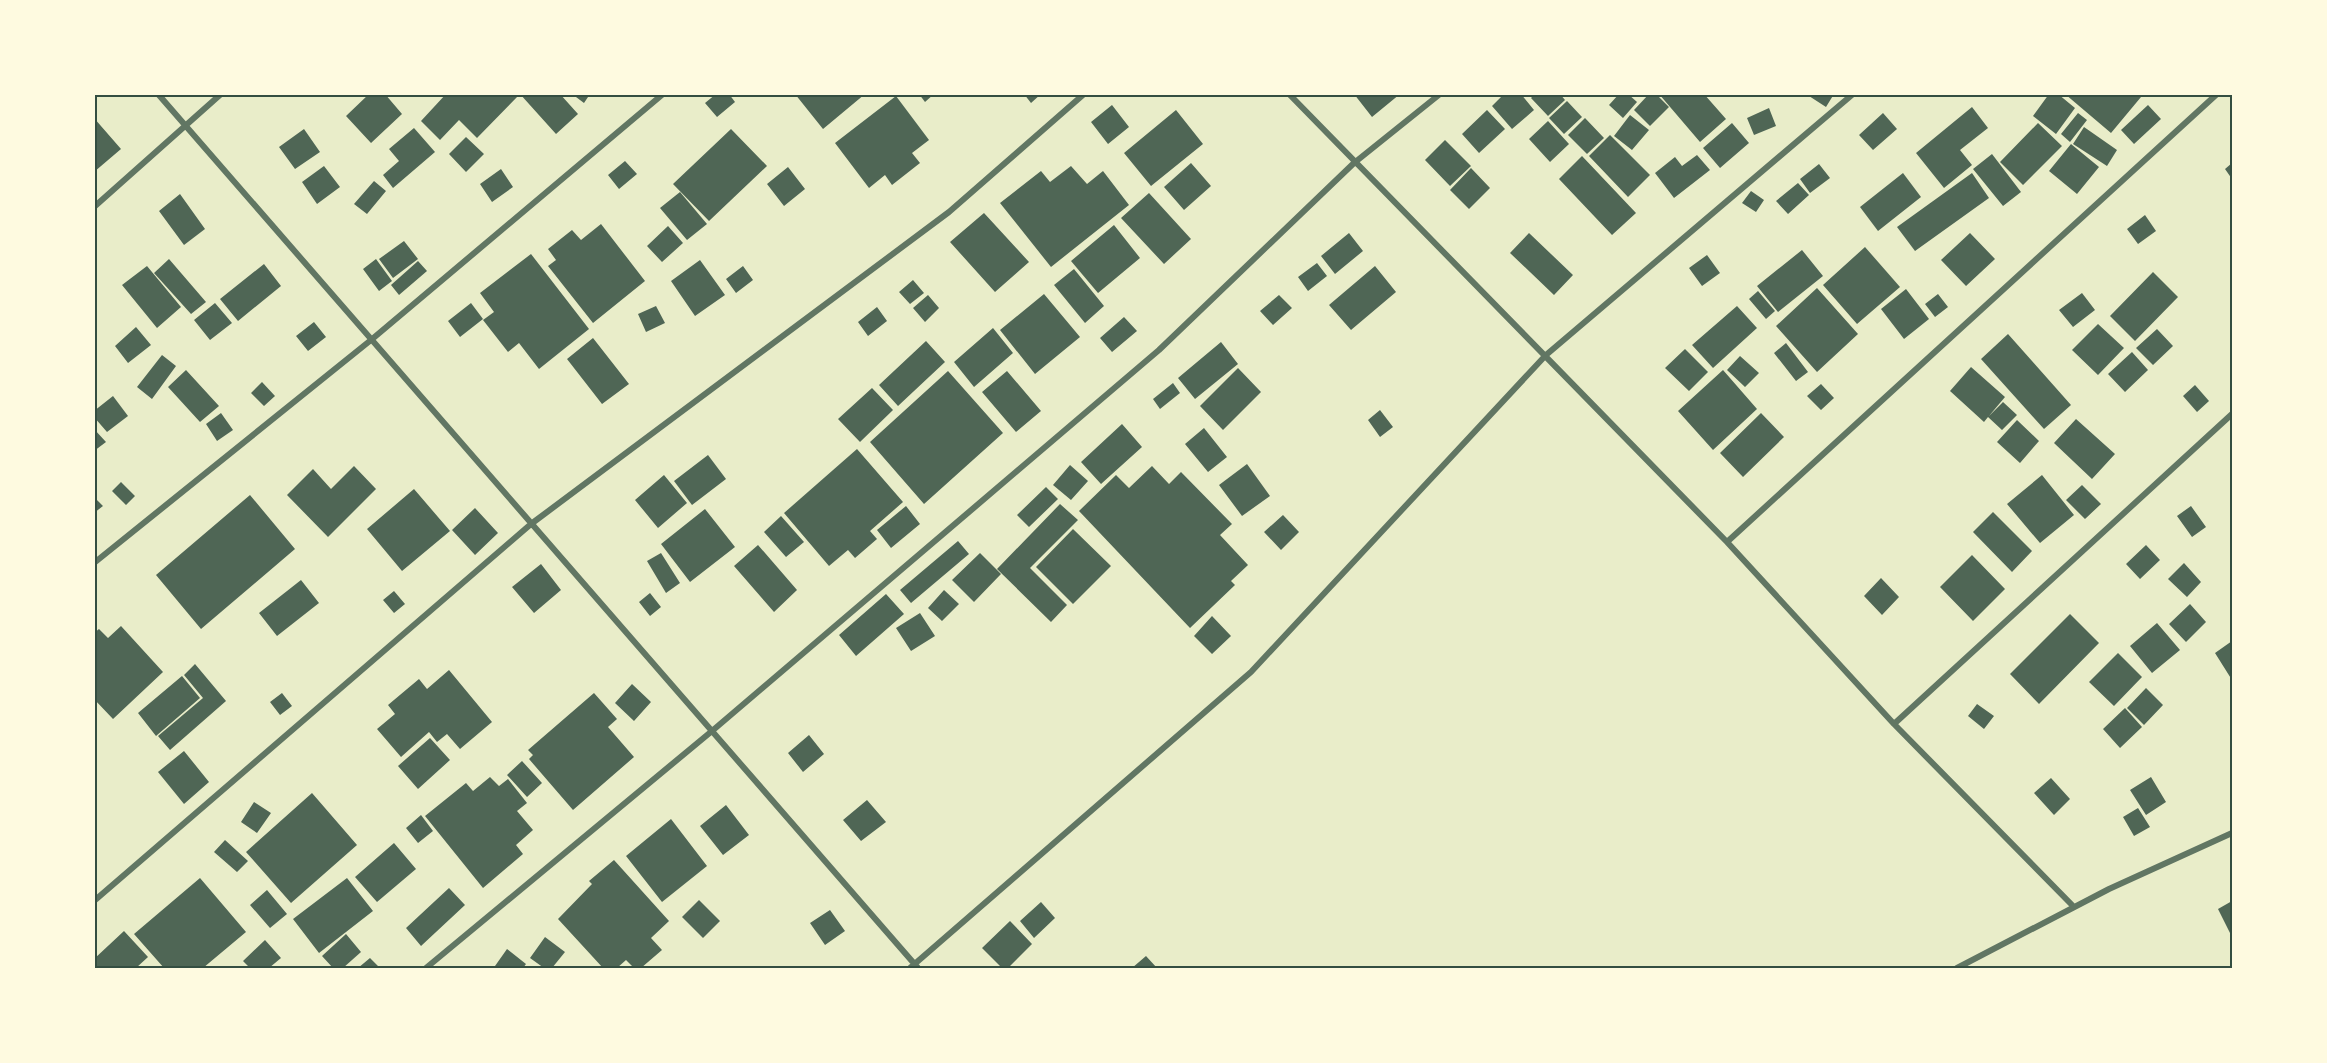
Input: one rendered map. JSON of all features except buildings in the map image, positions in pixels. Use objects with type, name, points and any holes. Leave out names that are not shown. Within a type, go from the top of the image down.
[{"type":"street","points":[[158,94],[914,967],[1251,672],[1546,354],[1853,94]]},
{"type":"street","points":[[94,207],[221,94]]},
{"type":"street","points":[[94,563],[370,340],[663,94]]},
{"type":"street","points":[[94,901],[531,524],[949,212],[1084,94]]},
{"type":"street","points":[[1289,94],[1354,163],[1546,354],[1727,542],[1894,724],[2074,908]]},
{"type":"street","points":[[426,969],[712,731],[1160,350],[1354,163],[1440,94]]},
{"type":"street","points":[[1727,542],[2217,94]]},
{"type":"street","points":[[1894,724],[2232,414]]},
{"type":"street","points":[[1957,969],[2074,908],[2232,833]]}]
